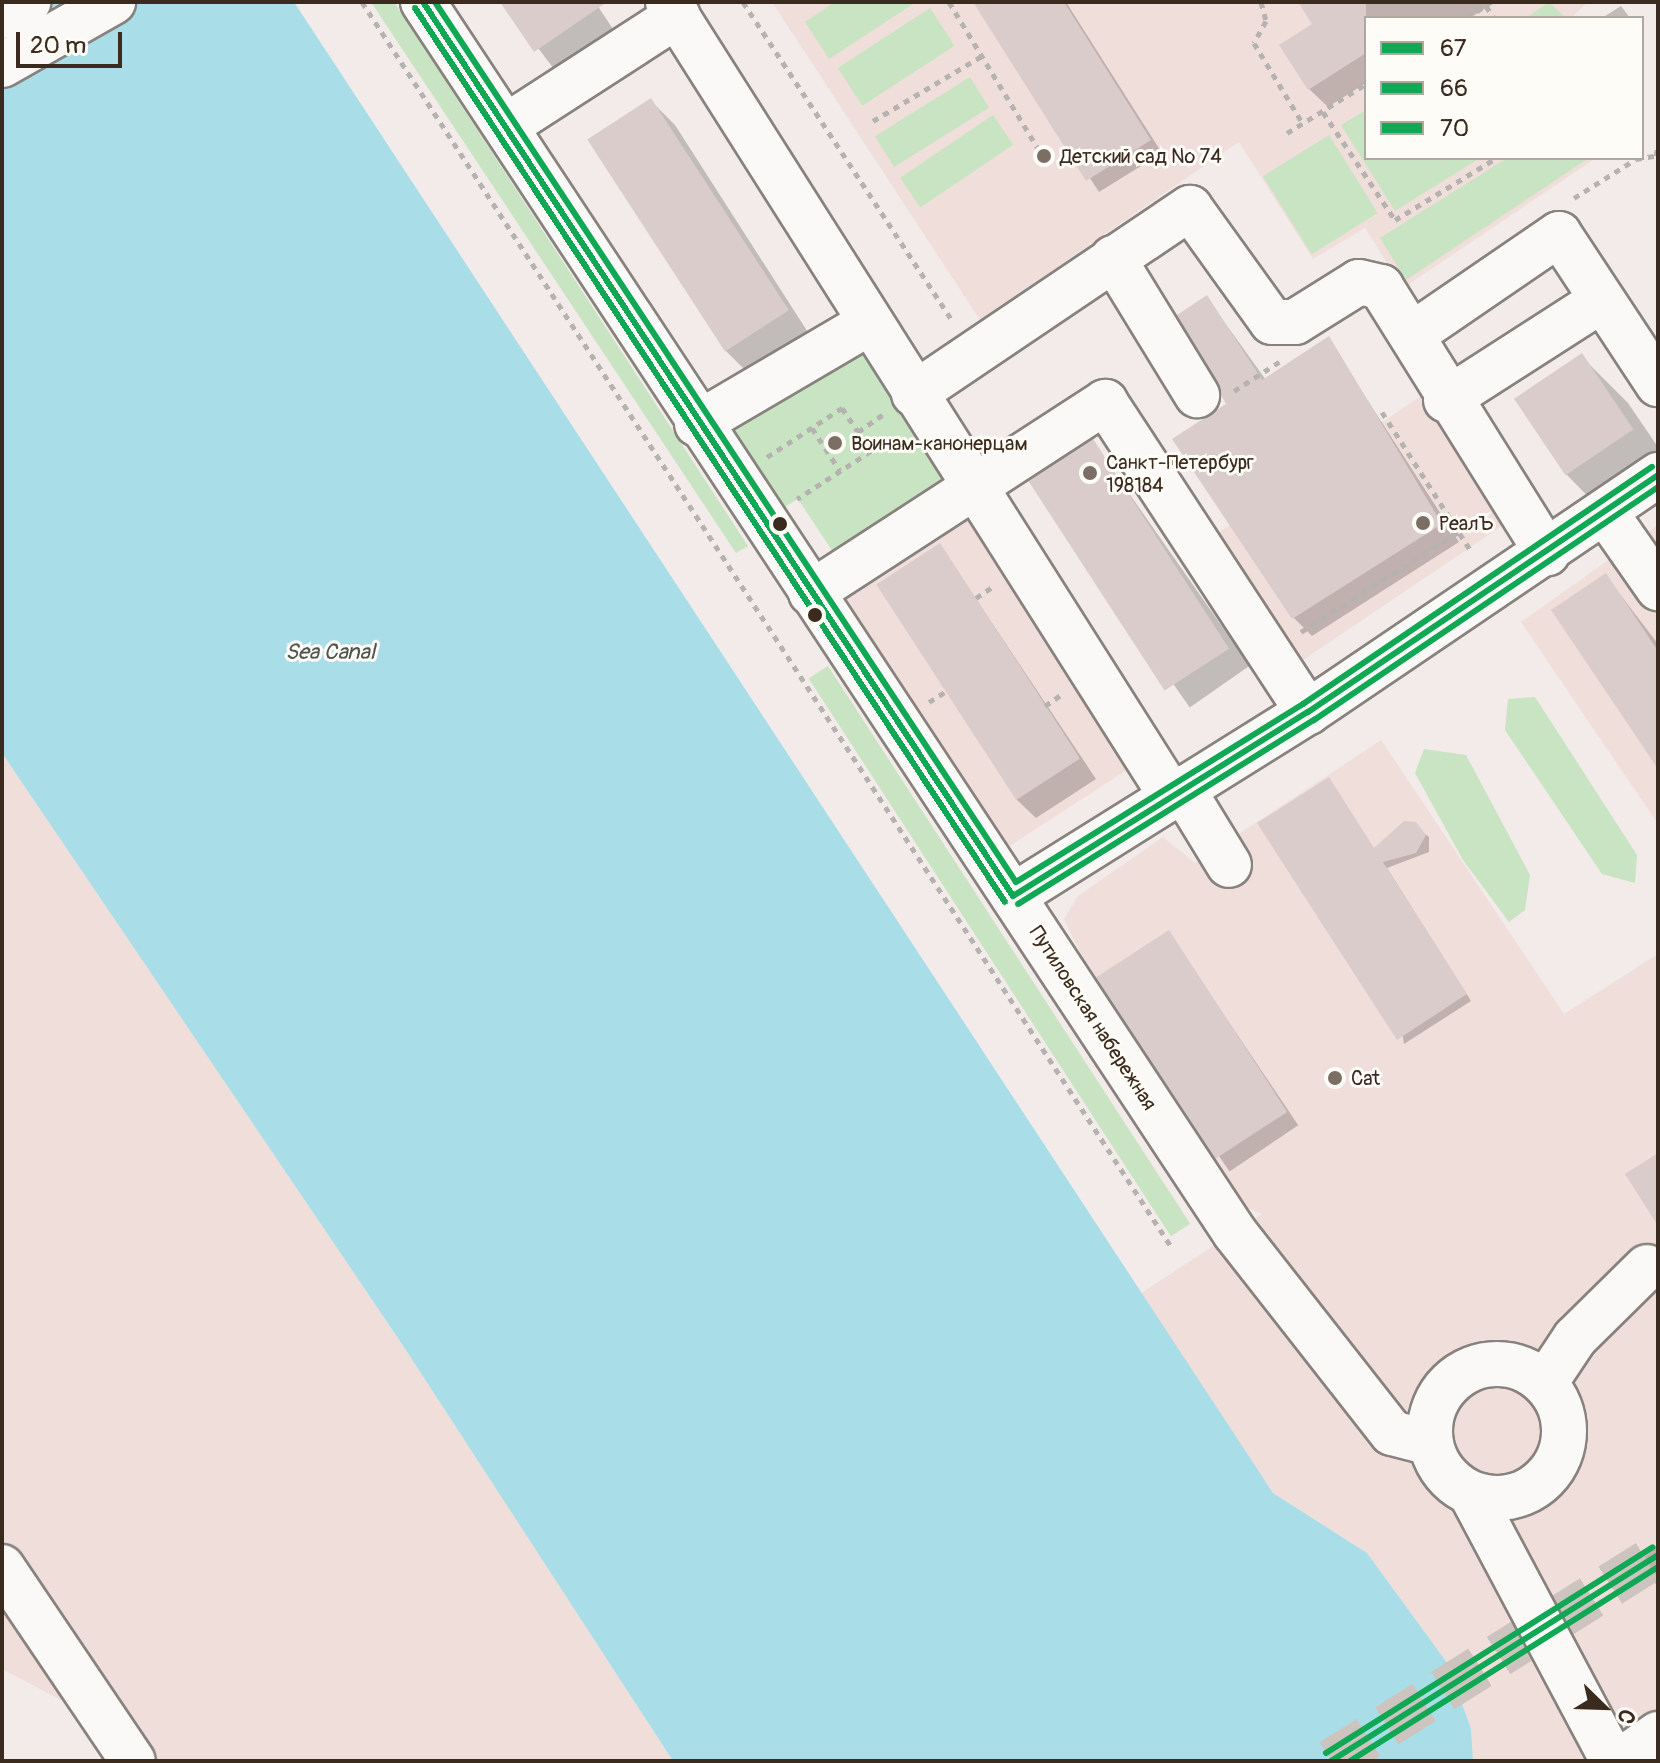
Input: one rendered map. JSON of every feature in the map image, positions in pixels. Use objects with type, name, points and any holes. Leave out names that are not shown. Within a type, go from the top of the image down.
[{"type":"main road","points":[[2,16],[28,2]]},
{"type":"main road","points":[[2,65],[113,2]]},
{"type":"main road","name":"Путиловская набережная","points":[[423,2],[508,125],[697,424],[1235,1233],[1392,1433],[1431,1443]]},
{"type":"main road","points":[[508,125],[673,9],[914,394],[1176,791],[1229,865]]},
{"type":"main road","points":[[914,394],[1190,208],[1272,322],[1295,322],[1359,282],[1381,287],[1413,334],[1446,400],[1547,553]]},
{"type":"main road","points":[[1413,334],[1559,234],[1600,301],[1658,384]]},
{"type":"main road","points":[[1113,258],[1197,395]]},
{"type":"main road","points":[[1446,400],[1600,301]]},
{"type":"main road","points":[[697,424],[869,323]]},
{"type":"main road","points":[[811,593],[1105,402],[1308,712]]},
{"type":"main road","points":[[1013,896],[1176,791],[1308,712],[1658,475]]},
{"type":"main road","points":[[1605,512],[1658,588]]},
{"type":"main road","points":[[1545,1383],[1575,1338],[1647,1267]]},
{"type":"main road","points":[[1471,1494],[1523,1494],[1560,1457],[1565,1431],[1545,1383],[1523,1368],[1471,1369],[1434,1406],[1431,1443],[1449,1480],[1471,1494],[1613,1761]]},
{"type":"main road","points":[[2,1567],[133,1761]]},
{"type":"main road","points":[[1620,1761],[1658,1734]]},
{"type":"path","points":[[362,2],[1170,1245]]},
{"type":"path","points":[[743,2],[974,355]]},
{"type":"path","points":[[949,2],[1048,165]]},
{"type":"path","points":[[1261,2],[1266,21],[1254,43],[1303,124]]},
{"type":"path","points":[[1470,16],[1489,4]]},
{"type":"path","points":[[873,121],[982,56]]},
{"type":"path","points":[[1287,133],[1364,85]]},
{"type":"path","points":[[1323,112],[1395,220],[1493,160]]},
{"type":"path","points":[[1657,155],[1658,145]]},
{"type":"path","points":[[1563,242],[1557,208],[1634,160]]},
{"type":"path","points":[[759,462],[842,408],[871,451],[787,505]]},
{"type":"path","points":[[1382,412],[1474,556]]},
{"type":"path","points":[[812,428],[840,471]]},
{"type":"path","points":[[1269,653],[1458,532]]},
{"type":"shaded area","name":"Детский сад № 74","points":[[772,2],[1588,2],[1573,16],[1364,16],[1364,160],[1593,160],[1403,288],[1365,228],[1313,259],[1239,142],[980,320]]},
{"type":"shaded area","points":[[1424,394],[1510,521],[1293,667],[1208,540]]},
{"type":"shaded area","points":[[968,501],[1138,763],[1006,848],[836,587]]},
{"type":"shaded area","points":[[1658,525],[1658,824],[1521,622]]},
{"type":"shaded area","points":[[1381,740],[1564,1014],[1658,954],[1658,1761],[1473,1761],[1471,1729],[1448,1664],[1367,1553],[1273,1493],[1140,1294],[1262,1214],[1236,1203],[1093,979],[1064,919],[1078,896],[1163,837],[1195,863]]},
{"type":"shaded area","points":[[2,753],[402,1344],[673,1761],[158,1761],[147,1745],[2,1669]]},
{"type":"green space","points":[[371,2],[394,2],[748,546],[736,553]]},
{"type":"green space","points":[[835,2],[916,2],[829,59],[805,22]]},
{"type":"green space","points":[[1549,2],[1564,16],[1529,16]]},
{"type":"green space","points":[[930,8],[955,46],[862,106],[838,68]]},
{"type":"green space","points":[[970,77],[989,108],[894,167],[875,136]]},
{"type":"green space","points":[[1364,111],[1364,160],[1477,160],[1395,211],[1341,125]]},
{"type":"green space","points":[[993,115],[1013,145],[920,207],[900,178]]},
{"type":"green space","points":[[1329,135],[1378,213],[1312,254],[1263,176]]},
{"type":"green space","points":[[1504,160],[1586,160],[1406,280],[1380,238]]},
{"type":"green space","points":[[866,339],[949,477],[835,555],[798,499],[778,511],[723,428]]},
{"type":"green space","points":[[828,666],[1190,1224],[1171,1236],[809,679]]},
{"type":"green space","points":[[1535,697],[1637,855],[1635,883],[1602,874],[1505,730],[1508,699]]},
{"type":"green space","points":[[1424,749],[1466,755],[1530,875],[1525,910],[1509,922],[1463,860],[1415,773]]},
{"type":"water","name":"Sea Canal","points":[[2,2],[294,2],[1273,1493],[1367,1553],[1448,1664],[1471,1729],[1473,1761],[673,1761],[402,1344],[2,753]]},
{"type":"building","points":[[500,2],[607,2],[534,52]]},
{"type":"building","points":[[973,2],[1064,2],[1151,140],[1086,181]]},
{"type":"building","points":[[1298,2],[1366,2],[1364,54],[1308,90],[1279,45],[1312,24]]},
{"type":"building","points":[[651,98],[789,310],[725,352],[587,139]]},
{"type":"building","points":[[1207,295],[1262,380],[1329,336],[1442,524],[1292,619],[1172,439],[1226,404],[1177,315]]},
{"type":"building","points":[[1582,353],[1633,429],[1565,475],[1514,399]]},
{"type":"building","points":[[1093,439],[1229,649],[1165,691],[1028,481]]},
{"type":"building","points":[[940,543],[1080,759],[1016,800],[876,584]]},
{"type":"building","points":[[1606,573],[1658,651],[1658,769],[1551,610]]},
{"type":"building","points":[[1329,777],[1374,848],[1404,821],[1416,822],[1426,835],[1416,853],[1383,862],[1467,994],[1397,1040],[1257,823]]},
{"type":"building","points":[[1169,930],[1287,1112],[1214,1159],[1096,977]]},
{"type":"building","points":[[1658,1153],[1658,1226],[1625,1174]]},
{"type":"tunnel","points":[[1331,1761],[1658,1555]]},
{"type":"transit line","name":"67","points":[[423,2],[1013,896]]},
{"type":"transit line","name":"70","points":[[435,2],[1016,882],[1303,704],[1652,467]]},
{"type":"transit line","name":"66","points":[[415,8],[1005,902]]},
{"type":"transit line","name":"67","points":[[1013,896],[1308,712],[1658,475]]},
{"type":"transit line","name":"66","points":[[1018,904],[1314,720],[1658,487]]},
{"type":"transit line","name":"70","points":[[1326,1753],[1653,1547]]},
{"type":"transit line","name":"67","points":[[1331,1761],[1658,1555]]},
{"type":"transit line","name":"66","points":[[1350,1761],[1658,1567]]},
{"type":"place","name":"Детский сад № 74","points":[[1044,156]]},
{"type":"place","name":"Воинам-канонерцам","points":[[835,443]]},
{"type":"place","name":"Санкт-Петербург 198184","points":[[1090,473]]},
{"type":"place","name":"РеалЪ","points":[[1423,523]]},
{"type":"place","name":"Cat","points":[[1335,1078]]}]
